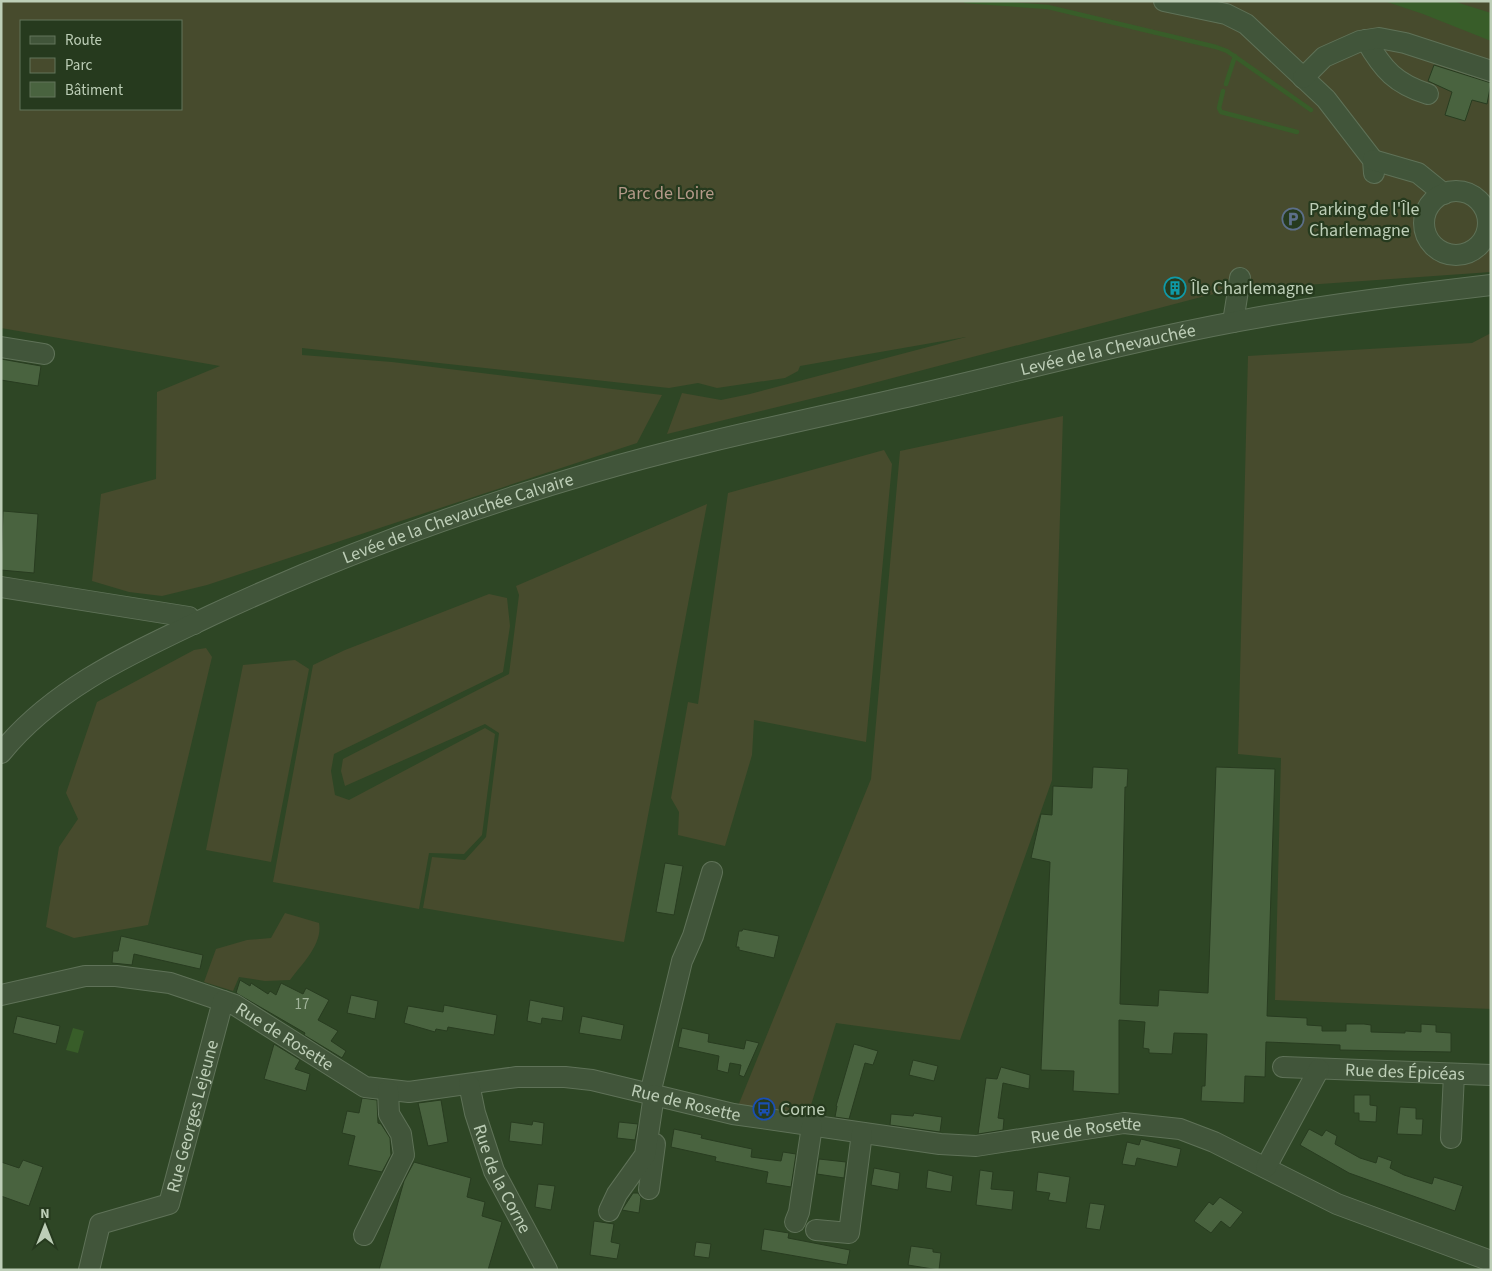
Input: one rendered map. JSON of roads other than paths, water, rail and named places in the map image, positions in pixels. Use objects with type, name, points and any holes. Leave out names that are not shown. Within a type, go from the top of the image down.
[{"type":"street","points":[[1164,1],[1226,14],[1246,24],[1326,99],[1374,166],[1418,173],[1444,194]]},
{"type":"street","points":[[1303,78],[1324,57],[1345,46],[1379,38],[1405,43],[1491,71]]},
{"type":"street","points":[[1366,40],[1395,79],[1409,88],[1428,94]]},
{"type":"street","points":[[1234,322],[1240,278]]},
{"type":"street","name":"Levée de la Chevauchée","points":[[730,438],[1234,322],[1356,301],[1491,285]]},
{"type":"street","points":[[1,347],[44,354]]},
{"type":"street","name":"Levée de la Chevauchée Calvaire","points":[[1,753],[34,719],[66,693],[108,668],[194,624],[318,567],[386,541],[592,473],[730,438]]},
{"type":"street","points":[[1,587],[125,608],[168,612],[189,617],[194,624]]},
{"type":"street","points":[[609,1211],[617,1194],[645,1155],[682,961],[712,872]]},
{"type":"street","name":"Rue de Rosette","points":[[1,995],[85,976],[116,976],[170,983],[235,1005],[365,1087],[388,1090],[409,1092],[517,1077],[564,1077],[592,1080],[734,1114],[940,1144],[976,1146],[1124,1123],[1180,1129],[1214,1142],[1337,1204],[1491,1261]]},
{"type":"street","name":"Rue Georges Lejeune","points":[[89,1270],[100,1224],[169,1204],[223,1000]]},
{"type":"street","name":"Rue des Épicéas","points":[[1283,1067],[1491,1075]]},
{"type":"street","name":"Rue des Épicéas","points":[[1266,1167],[1319,1069]]},
{"type":"street","points":[[1451,1138],[1454,1074]]},
{"type":"street","name":"Rue de la Corne","points":[[469,1084],[475,1113],[494,1171],[547,1270]]},
{"type":"street","points":[[364,1235],[404,1155],[401,1134],[388,1114],[388,1090]]},
{"type":"street","points":[[649,1189],[655,1096]]},
{"type":"street","points":[[795,1222],[799,1212],[812,1126]]},
{"type":"street","points":[[816,1230],[849,1234],[862,1132]]},
{"type":"waterway","points":[[966,1],[1048,7],[1216,47],[1227,51],[1311,110]]},
{"type":"waterway","points":[[1226,84],[1235,56]]},
{"type":"waterway","points":[[1223,91],[1219,108],[1221,112],[1297,132]]},
{"type":"place","name":"Parking de l'Île Charlemagne","points":[[1293,219]]},
{"type":"place","name":"Île Charlemagne","points":[[1175,288]]},
{"type":"place","name":"Corne","points":[[764,1109]]},
{"type":"park label","name":"Parc de Loire","points":[[666,193]]}]
